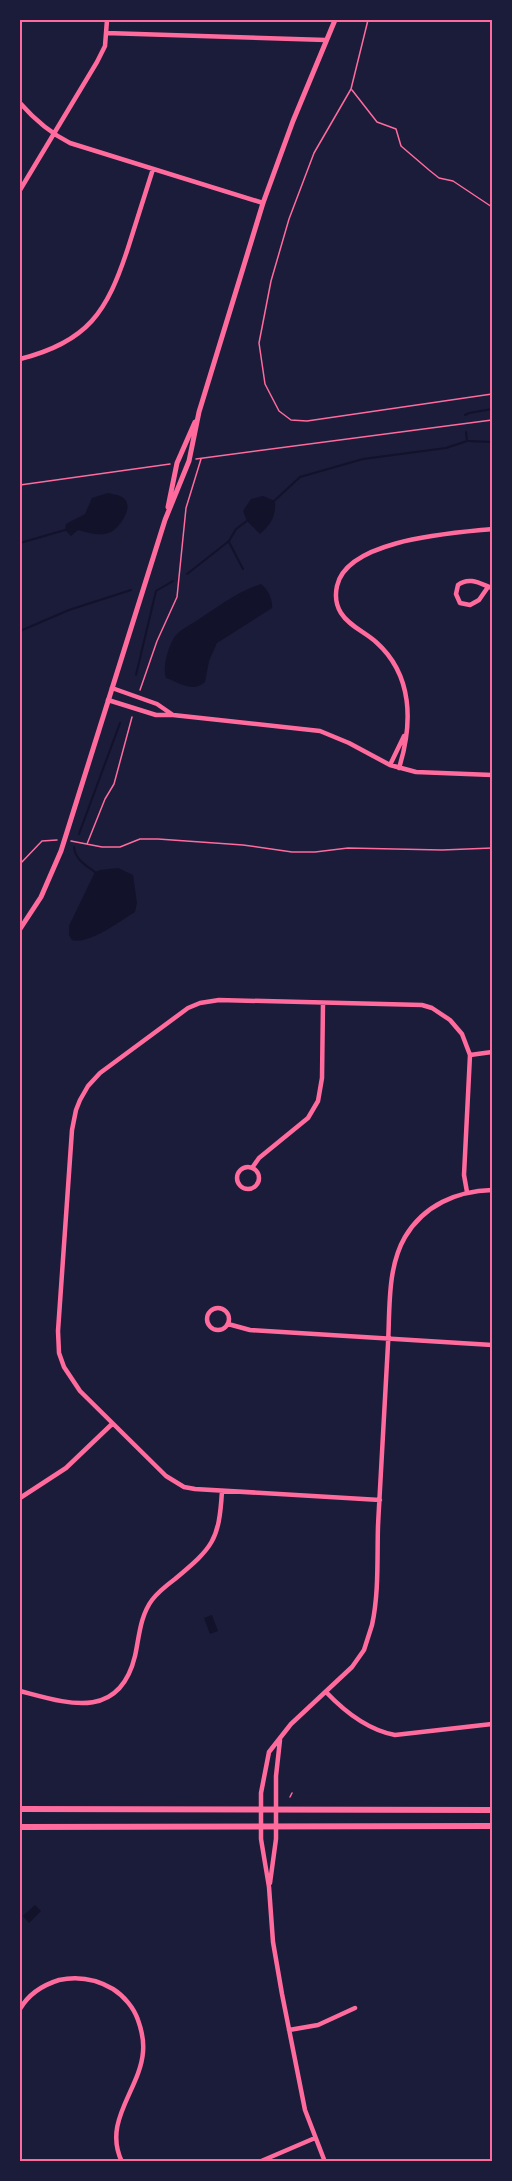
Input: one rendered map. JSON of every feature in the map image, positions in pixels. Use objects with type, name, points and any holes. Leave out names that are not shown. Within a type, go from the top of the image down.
[{"type":"main road","points":[[20,1809],[492,1810]]},
{"type":"main road","points":[[20,1827],[492,1826]]},
{"type":"street","points":[[20,190],[97,62],[105,45],[107,20]]},
{"type":"street","points":[[20,929],[41,897],[52,873],[165,520],[189,460],[199,412],[263,203],[293,121],[335,20]]},
{"type":"street","points":[[106,33],[326,40]]},
{"type":"street","points":[[20,103],[53,135],[70,143],[263,203]]},
{"type":"street","points":[[20,359],[45,352],[67,342],[84,329],[106,302],[117,280],[153,169]]},
{"type":"street","points":[[165,520],[177,463],[199,412]]},
{"type":"street","points":[[399,768],[405,747],[408,705],[399,672],[380,645],[342,615],[336,600],[338,582],[346,569],[358,560],[389,546],[417,537],[492,529]]},
{"type":"street","points":[[466,580],[490,588],[479,600],[470,605],[460,603],[456,594],[458,585],[466,580]]},
{"type":"street","points":[[112,688],[157,704],[173,715]]},
{"type":"street","points":[[108,700],[156,715],[320,731],[349,743],[390,765],[424,773],[492,775]]},
{"type":"street","points":[[390,765],[406,734]]},
{"type":"street","points":[[380,1500],[195,1490],[174,1482],[157,1469],[112,1424],[67,1375],[58,1346],[74,1118],[83,1093],[100,1073],[177,1016],[200,1003],[219,1000],[411,1004],[432,1008],[443,1014],[457,1027],[470,1055],[464,1174],[467,1192]]},
{"type":"street","points":[[252,1168],[259,1158],[300,1126],[314,1111],[322,1078],[323,1003]]},
{"type":"street","points":[[470,1055],[492,1052]]},
{"type":"street","points":[[246,1167],[252,1168],[258,1173],[259,1180],[255,1186],[245,1188],[238,1181],[238,1174],[246,1167]]},
{"type":"street","points":[[325,2162],[305,2110],[273,1942],[269,1887],[262,1856],[260,1827],[265,1763],[269,1752],[291,1724],[356,1662],[366,1644],[372,1625],[388,1339],[393,1268],[398,1251],[414,1223],[431,1208],[449,1198],[467,1192],[492,1190]]},
{"type":"street","points":[[214,1308],[222,1308],[229,1316],[228,1324],[223,1329],[215,1330],[206,1322],[207,1315],[214,1308]]},
{"type":"street","points":[[228,1324],[250,1330],[492,1346]]},
{"type":"street","points":[[20,1498],[66,1468],[112,1424]]},
{"type":"street","points":[[20,1691],[66,1703],[83,1704],[107,1697],[120,1686],[131,1670],[143,1619],[152,1599],[211,1546],[218,1527],[222,1491]]},
{"type":"street","points":[[326,1692],[339,1705],[368,1726],[388,1734],[412,1734],[492,1724]]},
{"type":"street","points":[[269,1887],[277,1827],[276,1776],[280,1740]]},
{"type":"street","points":[[20,2009],[32,1994],[45,1986],[59,1980],[81,1978],[116,1990],[130,2005],[141,2027],[143,2053],[116,2129],[117,2145],[122,2162]]},
{"type":"street","points":[[289,2030],[318,2025],[356,2008]]},
{"type":"street","points":[[259,2162],[315,2138]]},
{"type":"path","points":[[368,20],[351,89],[314,153],[289,219],[271,281],[260,343],[265,384],[279,411],[291,420],[307,421],[492,394]]},
{"type":"path","points":[[351,89],[377,122],[396,129],[400,146],[439,178],[453,181],[492,207]]},
{"type":"path","points":[[198,459],[492,420]]},
{"type":"path","points":[[140,690],[157,641],[177,597],[186,508],[202,458]]},
{"type":"path","points":[[20,485],[170,464]]},
{"type":"path","points":[[87,844],[105,799],[114,784],[132,717]]},
{"type":"path","points":[[71,841],[102,848],[120,847],[140,839],[158,839],[243,845],[292,852],[348,848],[442,850],[492,848]]},
{"type":"path","points":[[20,864],[42,841],[56,840]]},
{"type":"path","points":[[290,1797],[292,1793]]},
{"type":"shaded area","points":[[108,493],[122,497],[127,505],[125,516],[115,529],[99,534],[78,530],[71,536],[65,530],[66,524],[85,514],[92,498]]},
{"type":"shaded area","points":[[263,496],[275,501],[275,512],[272,520],[260,534],[247,521],[243,511],[251,499]]},
{"type":"shaded area","points":[[261,584],[270,595],[272,608],[217,643],[209,661],[205,682],[191,687],[166,678],[167,655],[177,634],[227,600]]},
{"type":"shaded area","points":[[118,868],[133,875],[137,903],[135,912],[95,936],[79,941],[72,940],[69,935],[69,926],[95,872]]},
{"type":"shaded area","points":[[212,1615],[218,1631],[210,1634],[204,1618]]},
{"type":"shaded area","points":[[35,1905],[41,1911],[29,1923],[23,1916]]},
{"type":"waterway","points":[[465,415],[492,409]]},
{"type":"waterway","points":[[274,501],[300,477],[363,459],[446,448],[467,441],[466,432]]},
{"type":"waterway","points":[[468,441],[492,442]]},
{"type":"waterway","points":[[187,574],[229,541],[236,529],[248,520]]},
{"type":"waterway","points":[[20,543],[65,530]]},
{"type":"waterway","points":[[229,542],[243,569]]},
{"type":"waterway","points":[[136,675],[156,591],[173,581]]},
{"type":"waterway","points":[[20,631],[69,610],[131,590]]},
{"type":"waterway","points":[[79,834],[120,723]]},
{"type":"waterway","points":[[74,847],[78,858],[95,872]]}]
